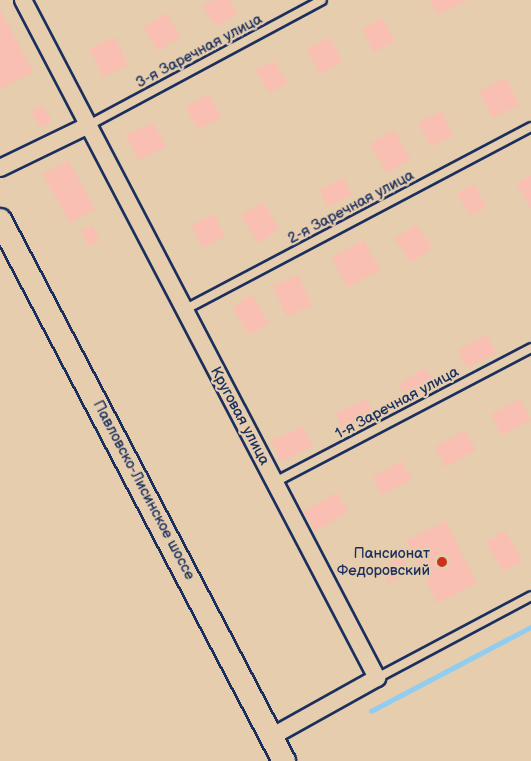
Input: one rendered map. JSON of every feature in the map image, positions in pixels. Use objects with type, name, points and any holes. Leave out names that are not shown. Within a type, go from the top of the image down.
[{"type":"main road","name":"Павловско-Лисинское шоссе","points":[[0,220],[273,736],[284,761]]},
{"type":"street","name":"Круговая улица","points":[[23,0],[377,678]]},
{"type":"street","points":[[0,168],[88,125]]},
{"type":"street","points":[[273,736],[377,678]]},
{"type":"lane","name":"3-я Заречная улица","points":[[88,125],[322,0]]},
{"type":"lane","name":"2-я Заречная улица","points":[[184,310],[531,127]]},
{"type":"lane","name":"1-я Заречная улица","points":[[275,482],[531,348]]},
{"type":"lane","points":[[377,678],[531,596]]},
{"type":"building","points":[[213,0],[230,0],[237,14],[216,27],[202,6]]},
{"type":"building","points":[[429,0],[468,0],[438,14]]},
{"type":"building","points":[[0,9],[33,72],[0,89]]},
{"type":"building","points":[[166,13],[181,37],[158,51],[143,27]]},
{"type":"building","points":[[382,18],[395,42],[374,53],[362,29]]},
{"type":"building","points":[[115,37],[128,65],[103,77],[90,49]]},
{"type":"building","points":[[330,37],[343,62],[320,74],[307,49]]},
{"type":"building","points":[[274,61],[288,83],[270,93],[255,70]]},
{"type":"building","points":[[506,78],[519,105],[492,118],[479,91]]},
{"type":"building","points":[[209,94],[222,117],[198,130],[185,107]]},
{"type":"building","points":[[42,105],[52,121],[41,128],[31,112]]},
{"type":"building","points":[[441,111],[454,135],[431,147],[418,123]]},
{"type":"building","points":[[153,123],[167,147],[138,160],[125,135]]},
{"type":"building","points":[[394,130],[411,159],[387,173],[370,144]]},
{"type":"building","points":[[68,160],[95,209],[70,223],[43,174]]},
{"type":"building","points":[[531,175],[531,208],[516,184]]},
{"type":"building","points":[[344,178],[352,195],[328,207],[320,189]]},
{"type":"building","points":[[474,184],[486,207],[469,216],[457,193]]},
{"type":"building","points":[[263,202],[280,229],[258,243],[241,216]]},
{"type":"building","points":[[214,214],[225,236],[202,247],[192,225]]},
{"type":"building","points":[[416,224],[432,248],[411,263],[394,239]]},
{"type":"building","points":[[92,225],[100,240],[89,246],[81,231]]},
{"type":"building","points":[[364,240],[380,270],[347,287],[331,257]]},
{"type":"building","points":[[298,275],[312,305],[287,317],[273,287]]},
{"type":"building","points":[[252,295],[269,323],[249,335],[232,307]]},
{"type":"building","points":[[487,335],[496,353],[467,368],[458,350]]},
{"type":"building","points":[[425,368],[436,385],[410,402],[399,385]]},
{"type":"building","points":[[367,399],[375,417],[343,432],[335,413]]},
{"type":"building","points":[[520,399],[531,420],[502,436],[491,414]]},
{"type":"building","points":[[303,426],[313,447],[281,462],[271,441]]},
{"type":"building","points":[[465,430],[476,450],[446,467],[434,447]]},
{"type":"building","points":[[402,461],[412,480],[382,496],[372,477]]},
{"type":"building","points":[[337,492],[349,512],[315,532],[304,512]]},
{"type":"building","name":"Пансионат Федоровский","points":[[446,521],[477,584],[437,603],[406,540]]},
{"type":"building","points":[[505,531],[522,560],[503,571],[486,542]]},
{"type":"building","points":[[403,556],[411,572],[389,583],[381,567]]},
{"type":"waterway","points":[[371,711],[531,627]]},
{"type":"place","name":"Пансионат Федоровский","points":[[442,562]]}]
